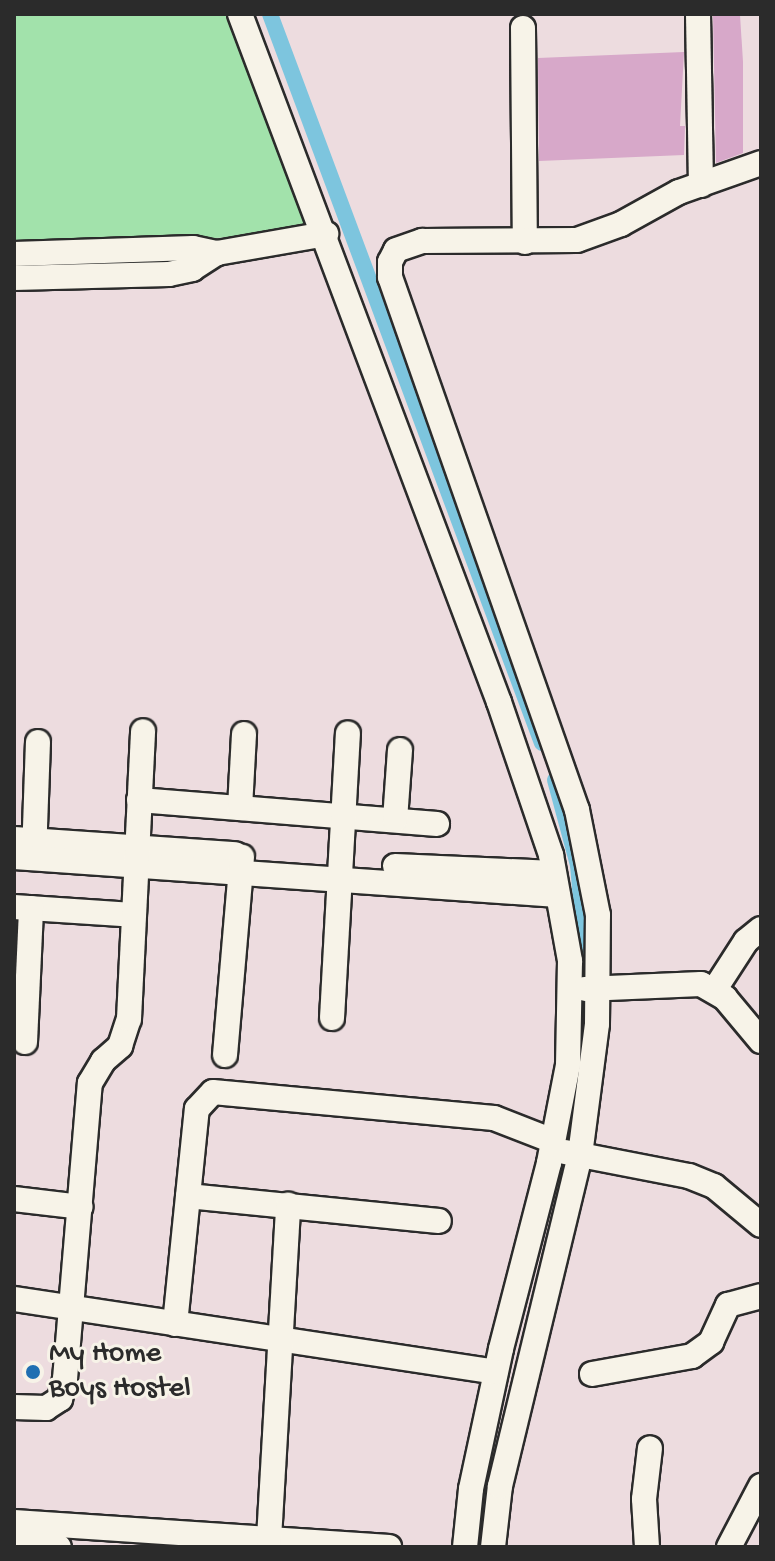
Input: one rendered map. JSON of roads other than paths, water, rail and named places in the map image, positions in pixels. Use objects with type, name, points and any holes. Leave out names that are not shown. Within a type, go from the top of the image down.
[{"type":"street","points":[[240,14],[326,234],[499,702],[585,989]]},
{"type":"street","points":[[698,14],[701,185]]},
{"type":"street","points":[[523,28],[525,242]]},
{"type":"street","points":[[493,1547],[563,1150],[568,1065],[585,989],[597,903],[577,810],[390,277],[396,250],[422,241],[577,240],[701,185],[761,163]]},
{"type":"street","points":[[14,254],[193,248],[217,253],[326,234]]},
{"type":"street","points":[[14,278],[169,274],[192,269],[217,253]]},
{"type":"street","points":[[14,1407],[46,1408],[60,1399],[73,1308],[90,1083],[103,1061],[120,1046],[129,1019],[143,731]]},
{"type":"street","points":[[332,1018],[348,733]]},
{"type":"street","points":[[240,808],[244,734]]},
{"type":"street","points":[[38,742],[24,849],[556,884]]},
{"type":"street","points":[[395,820],[400,750]]},
{"type":"street","points":[[139,800],[437,824]]},
{"type":"street","points":[[225,1055],[241,862]]},
{"type":"street","points":[[25,1042],[23,908],[133,915]]},
{"type":"street","points":[[715,989],[746,941],[761,929]]},
{"type":"street","points":[[585,989],[701,984],[715,989],[761,1041]]},
{"type":"street","points":[[175,1324],[197,1109],[213,1092],[494,1118],[563,1150],[689,1176],[714,1186],[761,1225]]},
{"type":"street","points":[[465,1547],[496,1372],[563,1150]]},
{"type":"street","points":[[188,1196],[439,1221]]},
{"type":"street","points":[[14,1199],[81,1207]]},
{"type":"street","points":[[269,1539],[288,1205]]},
{"type":"street","points":[[592,1374],[692,1356],[711,1342],[728,1305],[761,1296]]},
{"type":"street","points":[[14,1299],[496,1372]]},
{"type":"street","points":[[647,1547],[644,1499],[650,1448]]},
{"type":"street","points":[[729,1547],[754,1508],[761,1486]]},
{"type":"street","points":[[14,1522],[389,1547]]},
{"type":"street","points":[[14,1543],[59,1547]]},
{"type":"waterway","points":[[270,14],[542,743]]},
{"type":"waterway","points":[[555,780],[578,865],[586,958],[576,1093],[563,1152]]},
{"type":"place","name":"My Home Boys Hostel","points":[[33,1372]]}]
